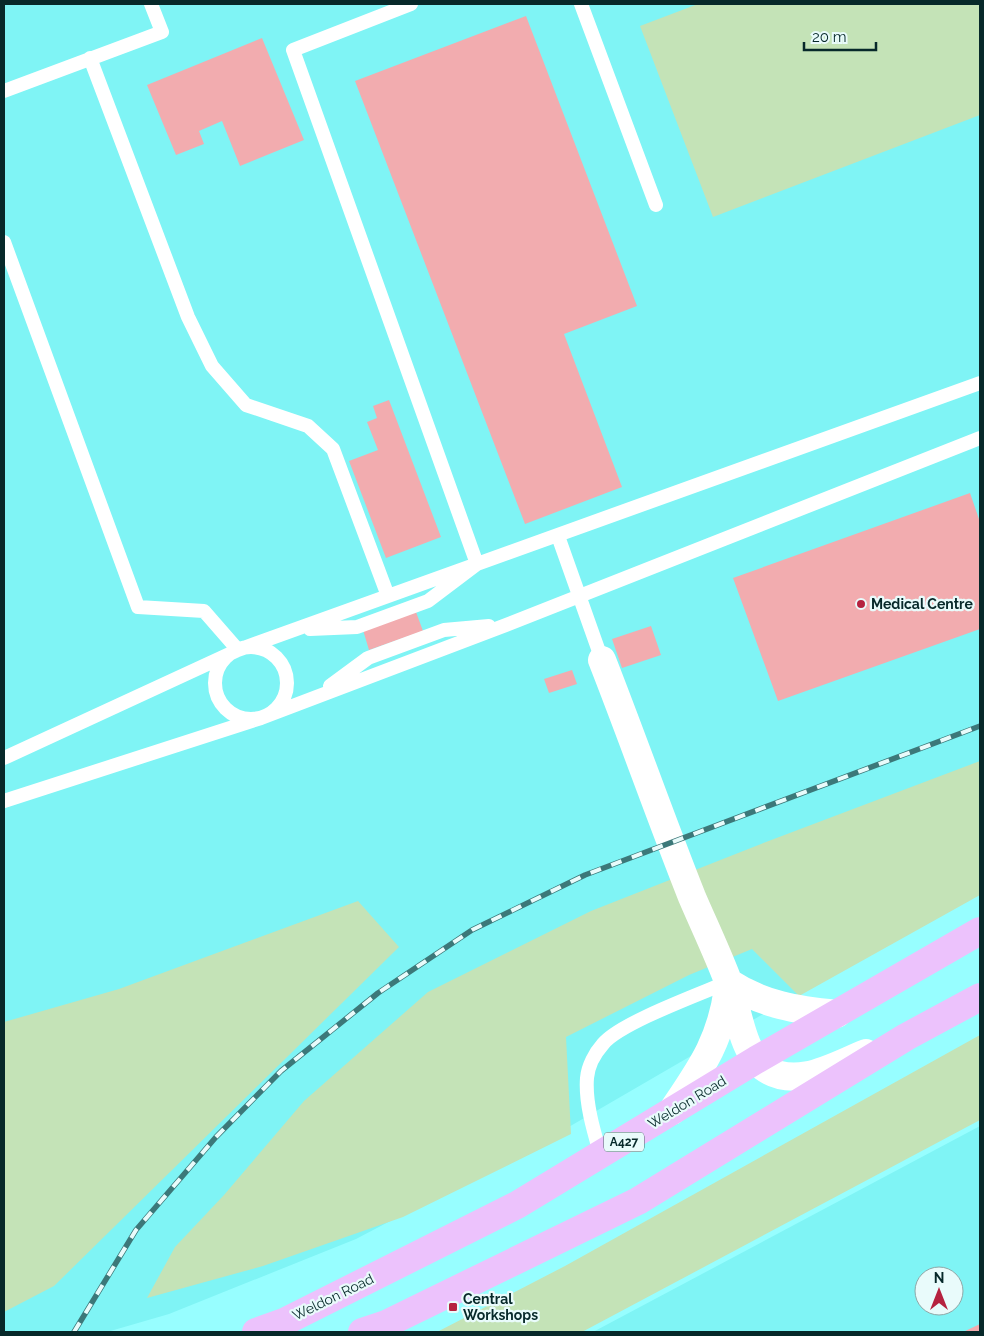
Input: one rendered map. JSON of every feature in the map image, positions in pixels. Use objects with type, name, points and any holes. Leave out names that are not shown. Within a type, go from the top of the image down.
[{"type":"highway","name":"Weldon Road","points":[[256,1332],[284,1322],[517,1205],[601,1156],[756,1060],[980,931]]},
{"type":"highway","points":[[362,1332],[386,1324],[638,1201],[906,1037],[980,997]]},
{"type":"street","points":[[602,660],[692,897],[728,982],[746,1041],[756,1060],[765,1068],[779,1075],[805,1077],[906,1037]]},
{"type":"street","points":[[728,982],[749,996],[797,1010],[837,1014]]},
{"type":"street","points":[[672,1111],[705,1063],[720,1029],[728,982]]},
{"type":"lane","points":[[4,91],[162,32],[151,4]]},
{"type":"lane","points":[[411,4],[293,50],[477,564]]},
{"type":"lane","points":[[581,4],[656,205]]},
{"type":"lane","points":[[90,58],[188,316],[212,366],[246,405],[308,426],[333,449],[388,596]]},
{"type":"lane","points":[[4,242],[138,607],[204,611],[238,650]]},
{"type":"lane","points":[[4,758],[238,650],[980,383]]},
{"type":"lane","points":[[4,801],[260,718],[316,697],[368,658],[444,630],[506,625],[980,438]]},
{"type":"lane","points":[[558,536],[602,660]]},
{"type":"lane","points":[[297,629],[357,627],[428,601],[477,564]]},
{"type":"lane","points":[[261,648],[272,653],[280,661],[286,672],[288,683],[286,695],[280,705],[260,718],[249,719],[237,716],[227,710],[220,700],[216,688],[218,671],[228,656],[238,650],[261,648]]},
{"type":"lane","points":[[601,1156],[592,1125],[587,1078],[591,1062],[603,1043],[621,1029],[728,982]]},
{"type":"shaded area","points":[[4,4],[980,4],[980,888],[567,1128],[356,1239],[169,1314],[107,1332],[4,1332]]},
{"type":"shaded area","points":[[980,1126],[980,1332],[593,1332]]},
{"type":"green space","points":[[698,4],[980,4],[980,115],[713,217],[640,26]]},
{"type":"green space","points":[[980,761],[980,895],[799,996],[752,949],[689,975],[566,1037],[571,1134],[403,1217],[263,1266],[147,1298],[175,1247],[224,1195],[304,1101],[428,992],[591,911]]},
{"type":"green space","points":[[358,901],[399,947],[54,1286],[4,1312],[4,1022],[119,989]]},
{"type":"green space","points":[[980,1035],[980,1120],[582,1332],[437,1332],[565,1266]]},
{"type":"building","points":[[526,16],[637,306],[564,334],[622,487],[525,524],[355,81]]},
{"type":"building","points":[[262,38],[304,140],[240,166],[222,121],[199,131],[204,144],[176,155],[147,85]]},
{"type":"building","points":[[389,400],[441,537],[386,558],[349,461],[378,450],[367,422],[377,418],[373,406]]},
{"type":"building","name":"Medical Centre","points":[[970,493],[980,522],[980,629],[778,701],[733,578]]},
{"type":"building","points":[[416,612],[423,631],[369,650],[363,630]]},
{"type":"building","points":[[651,626],[661,655],[622,668],[612,639]]},
{"type":"building","points":[[572,670],[577,684],[549,693],[544,679]]},
{"type":"building","points":[[980,1324],[980,1332],[963,1332]]},
{"type":"railway","points":[[74,1332],[136,1230],[216,1137],[281,1071],[378,993],[472,930],[585,875],[980,726]]},
{"type":"place","name":"Medical Centre","points":[[861,604]]},
{"type":"place","name":"Central Workshops","points":[[453,1307]]}]
